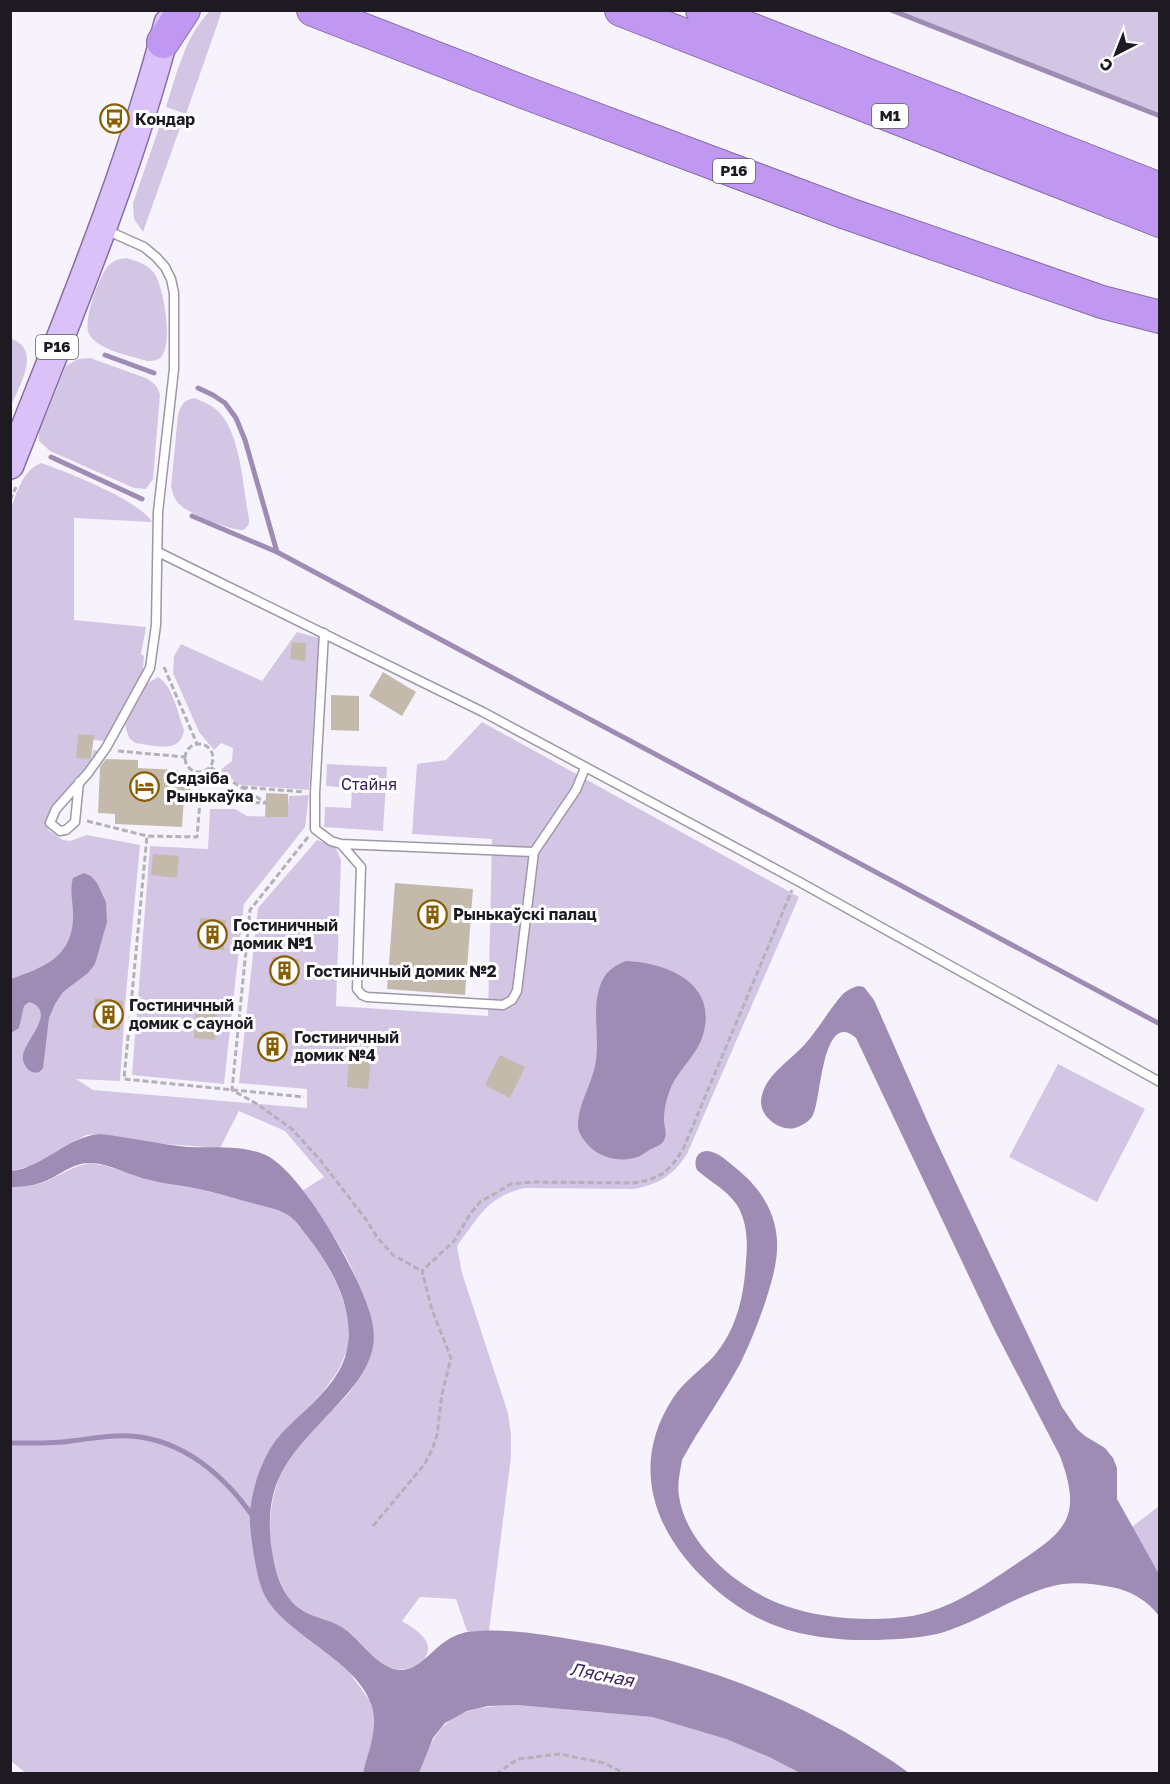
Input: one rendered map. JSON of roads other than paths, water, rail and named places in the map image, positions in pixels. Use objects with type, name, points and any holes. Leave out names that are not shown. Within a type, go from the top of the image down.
[{"type":"highway","name":"Р16","points":[[161,10],[164,42]]},
{"type":"highway","name":"Р16","points":[[164,42],[184,10]]},
{"type":"highway","name":"Р16","points":[[313,10],[846,213],[1102,302],[1160,317]]},
{"type":"highway","name":"М1","points":[[621,10],[1160,221]]},
{"type":"highway","name":"М1","points":[[702,10],[1160,189]]},
{"type":"main road","name":"Р16","points":[[10,465],[103,228],[164,42],[172,10]]},
{"type":"lane","points":[[80,782],[77,817],[72,826],[60,831],[50,823],[56,809],[106,748],[150,668],[156,626],[158,512],[174,369],[174,293],[165,267],[144,247],[103,228]]},
{"type":"lane","points":[[158,552],[483,712],[796,880],[1160,1082]]},
{"type":"lane","points":[[324,633],[315,829],[331,841],[341,844],[534,852]]},
{"type":"lane","points":[[341,844],[361,867],[357,989],[362,995],[367,998],[503,1005],[512,1000],[517,991],[534,852],[576,790],[585,768]]},
{"type":"water","points":[[84,873],[91,876],[97,883],[106,902],[107,922],[95,964],[88,973],[63,992],[55,1004],[49,1018],[43,1068],[36,1073],[26,1068],[23,1055],[38,1026],[41,1012],[37,1006],[29,1002],[24,1006],[19,1028],[11,1033],[11,979],[44,966],[53,960],[67,944],[73,920],[71,889],[73,878]]},
{"type":"water","points":[[626,961],[658,966],[686,980],[697,990],[703,1002],[706,1017],[700,1042],[669,1093],[664,1120],[666,1134],[664,1140],[660,1145],[640,1156],[620,1159],[606,1157],[589,1146],[578,1129],[578,1123],[597,1055],[598,991],[606,974],[615,966]]},
{"type":"water","points":[[858,986],[864,987],[874,1000],[933,1134],[1062,1407],[1077,1429],[1105,1448],[1113,1458],[1117,1468],[1117,1499],[1159,1574],[1159,1616],[1144,1601],[1125,1591],[1093,1584],[1069,1583],[1033,1592],[956,1628],[933,1635],[855,1640],[811,1635],[770,1623],[732,1602],[693,1567],[676,1546],[663,1523],[654,1499],[651,1475],[652,1449],[659,1424],[677,1392],[722,1346],[738,1312],[745,1274],[747,1240],[745,1225],[737,1205],[728,1194],[697,1170],[696,1158],[704,1151],[723,1157],[757,1189],[773,1217],[777,1240],[772,1278],[749,1344],[734,1375],[682,1460],[678,1492],[684,1514],[692,1532],[718,1564],[751,1590],[786,1606],[816,1614],[848,1618],[897,1618],[926,1613],[965,1596],[1031,1554],[1057,1533],[1065,1522],[1070,1495],[1060,1456],[994,1329],[856,1038],[845,1032],[836,1036],[830,1046],[816,1107],[812,1117],[806,1123],[795,1128],[781,1127],[770,1120],[762,1109],[762,1095],[769,1080],[806,1043],[842,995]]},
{"type":"water","name":"Лясная","points":[[100,1134],[188,1147],[245,1149],[263,1154],[278,1163],[311,1201],[328,1226],[365,1299],[374,1334],[373,1347],[367,1366],[349,1392],[296,1450],[278,1481],[272,1499],[271,1545],[275,1568],[283,1589],[298,1608],[346,1630],[380,1662],[394,1669],[409,1669],[440,1645],[458,1635],[491,1631],[530,1633],[581,1641],[684,1664],[750,1687],[814,1715],[870,1747],[909,1773],[800,1773],[726,1739],[652,1717],[517,1705],[488,1706],[467,1711],[445,1723],[433,1738],[419,1773],[363,1773],[374,1725],[370,1700],[360,1684],[346,1669],[295,1629],[268,1601],[262,1591],[257,1573],[250,1524],[253,1492],[259,1471],[269,1451],[281,1434],[327,1388],[339,1371],[346,1354],[349,1336],[348,1318],[343,1300],[318,1250],[296,1222],[279,1211],[201,1190],[154,1181],[91,1163],[72,1167],[39,1183],[11,1187],[11,1171],[34,1164],[77,1140]]},
{"type":"waterway","points":[[891,10],[1160,116]]},
{"type":"waterway","points":[[105,355],[154,373]]},
{"type":"waterway","points":[[198,388],[225,403],[236,418],[245,440],[277,552]]},
{"type":"waterway","points":[[51,457],[142,499]]},
{"type":"waterway","points":[[192,516],[277,552],[1160,1024]]},
{"type":"waterway","points":[[10,1443],[56,1443],[116,1436],[150,1439],[186,1453],[201,1463],[230,1488],[254,1518]]},
{"type":"place","name":"Кондар","points":[[114,119]]},
{"type":"place","name":"Сядзіба Рынькаўка","points":[[145,787]]},
{"type":"place","name":"Рынькаўскi палац","points":[[432,914]]},
{"type":"place","name":"Гостиничный домик №1","points":[[212,934]]},
{"type":"place","name":"Гостиничный домик №2","points":[[285,971]]},
{"type":"place","name":"Гостиничный домик с сауной","points":[[108,1014]]},
{"type":"place","name":"Гостиничный домик №4","points":[[273,1046]]},
{"type":"park label","name":"Стайня","points":[[369,784]]}]
